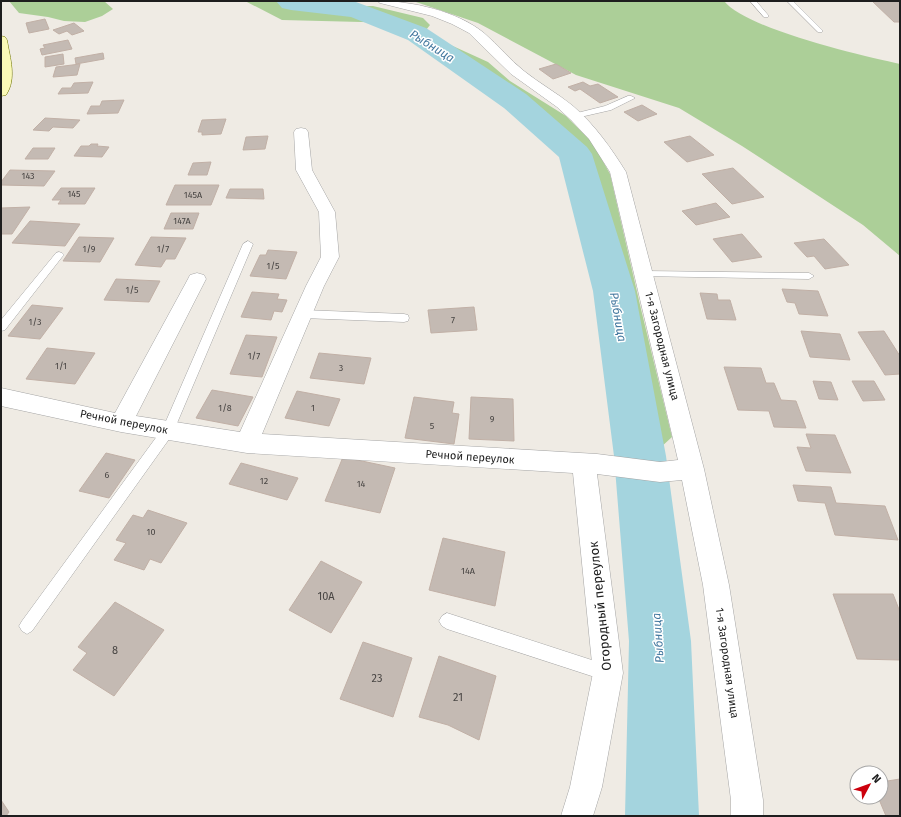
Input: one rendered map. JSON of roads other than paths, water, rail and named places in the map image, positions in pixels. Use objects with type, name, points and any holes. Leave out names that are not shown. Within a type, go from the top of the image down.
[{"type":"main road","points":[[1,40],[6,78],[1,92]]},
{"type":"street","name":"1-я Загородная улица","points":[[384,1],[420,9],[467,27],[485,40],[500,57],[524,78],[576,116],[599,140],[618,172],[692,469],[716,585],[747,800],[747,816]]},
{"type":"street","points":[[247,443],[303,314],[330,257],[327,212],[304,170],[301,132]]},
{"type":"street","points":[[121,423],[197,280]]},
{"type":"street","name":"Речной переулок","points":[[1,397],[121,423],[247,443],[597,465],[660,472],[692,469]]},
{"type":"street","name":"Огородный переулок","points":[[577,816],[586,787],[608,673],[597,465]]},
{"type":"lane","points":[[753,1],[766,16]]},
{"type":"lane","points":[[790,1],[820,31]]},
{"type":"lane","points":[[576,116],[608,108],[631,98]]},
{"type":"lane","points":[[27,626],[168,431],[248,244]]},
{"type":"lane","points":[[1,327],[59,255]]},
{"type":"lane","points":[[644,274],[809,276]]},
{"type":"lane","points":[[303,314],[404,318]]},
{"type":"lane","points":[[447,620],[608,673]]},
{"type":"waterway","name":"Рыбница","points":[[288,1],[291,3],[356,10],[417,34],[515,101],[575,154],[614,291],[640,456],[660,641],[662,816]]}]
